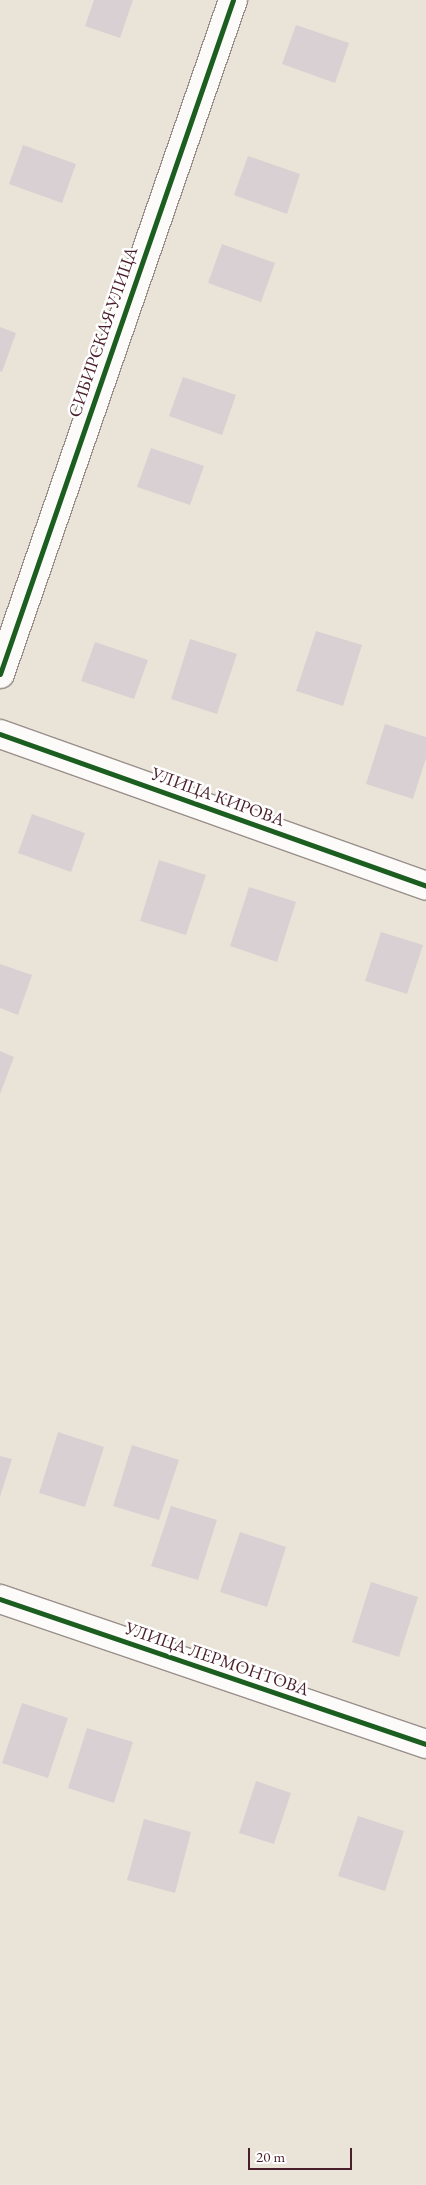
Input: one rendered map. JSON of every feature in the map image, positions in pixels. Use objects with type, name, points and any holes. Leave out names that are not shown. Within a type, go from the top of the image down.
[{"type":"street","name":"СИБИРСКАЯ УЛИЦА","points":[[0,674],[233,0]]},
{"type":"street","name":"УЛИЦА КИРОВА","points":[[0,734],[426,886]]},
{"type":"street","name":"УЛИЦА ЛЕРМОНТОВА","points":[[0,1599],[426,1744]]},
{"type":"building","points":[[94,0],[133,0],[120,38],[85,26]]},
{"type":"building","points":[[296,25],[349,43],[335,83],[282,64]]},
{"type":"building","points":[[23,145],[76,164],[62,203],[9,184]]},
{"type":"building","points":[[248,156],[300,174],[287,214],[234,195]]},
{"type":"building","points":[[222,244],[275,263],[261,302],[208,283]]},
{"type":"building","points":[[0,327],[16,333],[2,372],[0,371]]},
{"type":"building","points":[[183,377],[236,395],[222,435],[169,416]]},
{"type":"building","points":[[151,448],[204,466],[190,505],[137,487]]},
{"type":"building","points":[[316,631],[362,645],[343,706],[296,691]]},
{"type":"building","points":[[190,639],[237,654],[217,714],[171,699]]},
{"type":"building","points":[[95,642],[148,660],[134,699],[81,681]]},
{"type":"building","points":[[385,724],[426,737],[426,758],[413,799],[366,784]]},
{"type":"building","points":[[32,814],[85,833],[71,872],[18,853]]},
{"type":"building","points":[[159,860],[206,875],[186,935],[140,921]]},
{"type":"building","points":[[249,887],[296,902],[277,962],[230,946]]},
{"type":"building","points":[[381,932],[423,945],[407,994],[365,981]]},
{"type":"building","points":[[0,964],[32,975],[18,1015],[0,1008]]},
{"type":"building","points":[[0,1051],[14,1057],[0,1094]]},
{"type":"building","points":[[58,1432],[104,1447],[85,1507],[39,1493]]},
{"type":"building","points":[[132,1445],[179,1460],[159,1520],[113,1506]]},
{"type":"building","points":[[0,1456],[12,1459],[0,1497]]},
{"type":"building","points":[[171,1506],[217,1520],[198,1580],[151,1566]]},
{"type":"building","points":[[240,1532],[286,1547],[267,1607],[220,1592]]},
{"type":"building","points":[[371,1582],[418,1597],[399,1657],[352,1642]]},
{"type":"building","points":[[22,1703],[68,1718],[48,1778],[2,1763]]},
{"type":"building","points":[[87,1728],[133,1742],[114,1803],[68,1788]]},
{"type":"building","points":[[256,1781],[291,1793],[274,1844],[239,1833]]},
{"type":"building","points":[[358,1816],[404,1831],[385,1891],[338,1876]]},
{"type":"building","points":[[144,1819],[191,1832],[175,1893],[127,1880]]},
{"type":"cycle path","points":[[0,674],[233,0]]},
{"type":"cycle path","points":[[0,734],[426,886]]},
{"type":"cycle path","points":[[0,1599],[426,1744]]}]
